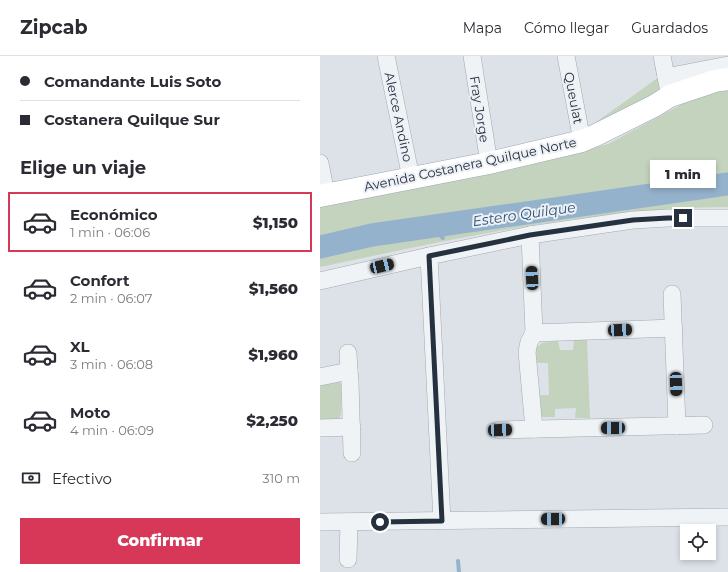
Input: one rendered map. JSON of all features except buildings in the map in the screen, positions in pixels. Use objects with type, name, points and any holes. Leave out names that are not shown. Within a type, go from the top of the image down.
[{"type":"main road","name":"Avenida Costanera Quilque Norte","points":[[323,195],[489,163],[582,141],[654,106],[668,87],[728,79]]},
{"type":"street","name":"Alerce Andino","points":[[386,56],[411,178]]},
{"type":"street","name":"Fray Jorge","points":[[472,56],[489,163]]},
{"type":"street","name":"Queulat","points":[[566,56],[582,141]]},
{"type":"street","points":[[662,56],[668,87]]},
{"type":"street","name":"Avenida Costanera Quilque Norte","points":[[668,87],[728,65]]},
{"type":"street","points":[[320,163],[323,195]]},
{"type":"street","points":[[320,281],[530,235],[633,220],[668,218],[728,218]]},
{"type":"street","points":[[530,235],[534,333],[528,342],[527,352],[534,430]]},
{"type":"street","points":[[429,256],[442,521]]},
{"type":"street","points":[[672,294],[677,426]]},
{"type":"street","points":[[534,333],[674,328]]},
{"type":"street","points":[[348,353],[352,454]]},
{"type":"street","points":[[320,377],[349,371]]},
{"type":"street","points":[[500,430],[704,425]]},
{"type":"street","points":[[320,428],[352,427]]},
{"type":"street","points":[[320,522],[728,517]]},
{"type":"street","points":[[348,560],[349,522]]},
{"type":"green space","points":[[659,77],[662,91],[588,128]]},
{"type":"green space","points":[[728,90],[728,207],[676,209],[574,219],[472,236],[320,267],[320,207],[543,161],[608,144],[697,96]]},
{"type":"green space","points":[[574,339],[587,339],[590,418],[575,418],[576,408],[555,409],[555,417],[541,417],[540,395],[549,395],[548,363],[537,363],[536,348],[542,343],[558,341],[560,350],[573,350]]},
{"type":"green space","points":[[337,379],[341,384],[341,413],[339,420],[320,420],[320,383]]},
{"type":"waterway","name":"Estero Quilque","points":[[320,247],[372,235],[728,184]]},
{"type":"waterway","points":[[431,227],[443,238]]},
{"type":"waterway","points":[[458,561],[459,572]]},
{"type":"route","points":[[380,522],[442,521],[429,256],[530,235],[633,220],[683,218]]}]
